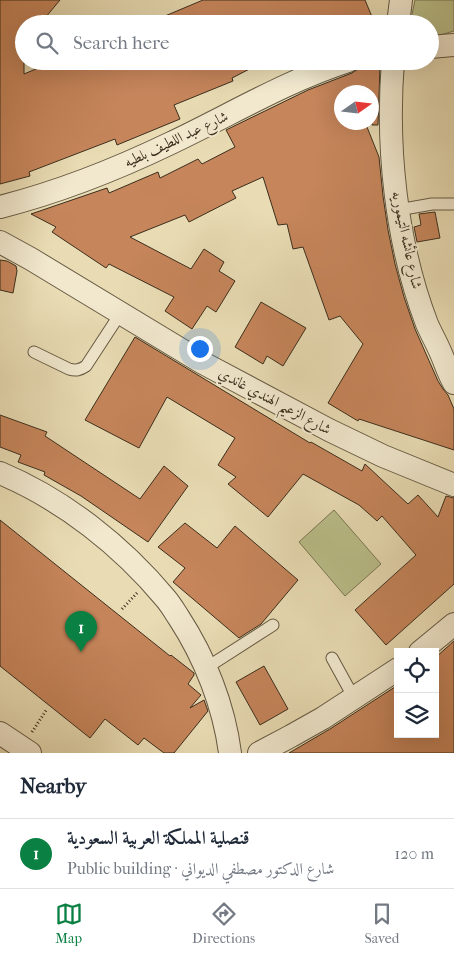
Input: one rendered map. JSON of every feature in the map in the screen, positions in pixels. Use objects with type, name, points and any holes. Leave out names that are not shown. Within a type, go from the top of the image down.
[{"type":"street","points":[[399,15],[401,0]]},
{"type":"street","points":[[439,46],[454,45]]},
{"type":"street","name":"شارع عبد اللطيف بلطيه","points":[[0,207],[64,187],[118,166],[321,70]]},
{"type":"street","name":"شارع عائشه التيموريه","points":[[392,70],[392,152],[398,210],[410,268],[427,324],[449,360],[454,383]]},
{"type":"street","name":"شارع الزعيم الهندي غاندي","points":[[0,242],[203,364],[329,430],[384,456],[454,485]]},
{"type":"street","points":[[0,473],[57,503],[97,531],[134,564],[167,600],[188,633],[206,668],[219,705],[230,753]]},
{"type":"street","points":[[425,648],[454,624]]},
{"type":"street","points":[[258,753],[299,732],[394,672]]},
{"type":"street","points":[[0,733],[26,750]]},
{"type":"lane","points":[[398,210],[432,204],[454,204]]},
{"type":"lane","points":[[34,352],[69,370],[80,370],[86,366],[120,314]]},
{"type":"lane","points":[[206,668],[274,625]]},
{"type":"lane","points":[[332,658],[354,698]]},
{"type":"path","points":[[26,750],[47,709]]},
{"type":"green space","points":[[415,0],[454,0],[454,31],[439,35],[439,15],[412,15]]},
{"type":"green space","points":[[334,510],[381,564],[345,596],[299,542]]},
{"type":"building","points":[[0,0],[60,0],[48,15],[15,15],[15,70],[24,70],[24,74],[34,70],[248,70],[232,78],[233,81],[174,105],[180,119],[117,145],[115,139],[29,172],[30,176],[0,184]]},
{"type":"building","points":[[203,0],[365,0],[371,15],[167,15]]},
{"type":"building","points":[[356,70],[380,70],[379,95],[379,85],[334,85],[334,130],[368,130],[379,157],[388,230],[395,264],[415,329],[438,381],[448,395],[454,409],[454,450],[359,419],[358,421],[328,403],[363,344],[340,316],[329,320],[303,247],[293,249],[287,224],[278,225],[263,177],[232,191],[236,198],[189,222],[185,215],[130,237],[191,269],[204,249],[224,262],[219,271],[235,281],[216,312],[207,306],[192,329],[165,311],[174,297],[109,264],[106,268],[52,232],[56,227],[31,214],[107,188],[109,193],[158,172],[160,178],[198,159],[202,164],[235,147],[226,130],[308,90]]},
{"type":"building","points":[[435,212],[440,238],[417,242],[414,227],[421,225],[419,214]]},
{"type":"building","points":[[0,260],[7,261],[16,266],[17,271],[13,293],[0,290]]},
{"type":"building","points":[[261,302],[306,328],[283,366],[267,356],[263,364],[235,347]]},
{"type":"building","points":[[135,337],[310,443],[362,471],[365,464],[408,504],[418,495],[438,517],[446,496],[454,498],[454,584],[386,645],[355,610],[416,555],[382,516],[377,521],[359,505],[303,474],[268,517],[228,484],[236,477],[218,465],[235,438],[167,397],[139,448],[85,420]]},
{"type":"building","points":[[0,415],[47,432],[45,436],[140,499],[164,466],[188,486],[148,542],[81,496],[44,475],[45,472],[18,462],[21,455],[0,447]]},
{"type":"building","points":[[0,520],[170,656],[194,673],[188,684],[201,695],[190,708],[204,700],[208,711],[174,753],[164,753],[144,738],[138,745],[105,719],[90,738],[0,666]]},
{"type":"building","points":[[185,523],[217,548],[235,526],[298,580],[261,624],[239,638],[173,582],[185,568],[158,547]]},
{"type":"building","points":[[454,641],[454,753],[289,753],[394,688],[394,738],[439,738],[439,654]]},
{"type":"building","points":[[264,666],[288,709],[260,725],[236,682]]},
{"type":"place","name":"قنصلية المملكة العربية السعودية","points":[[81,652]]}]
